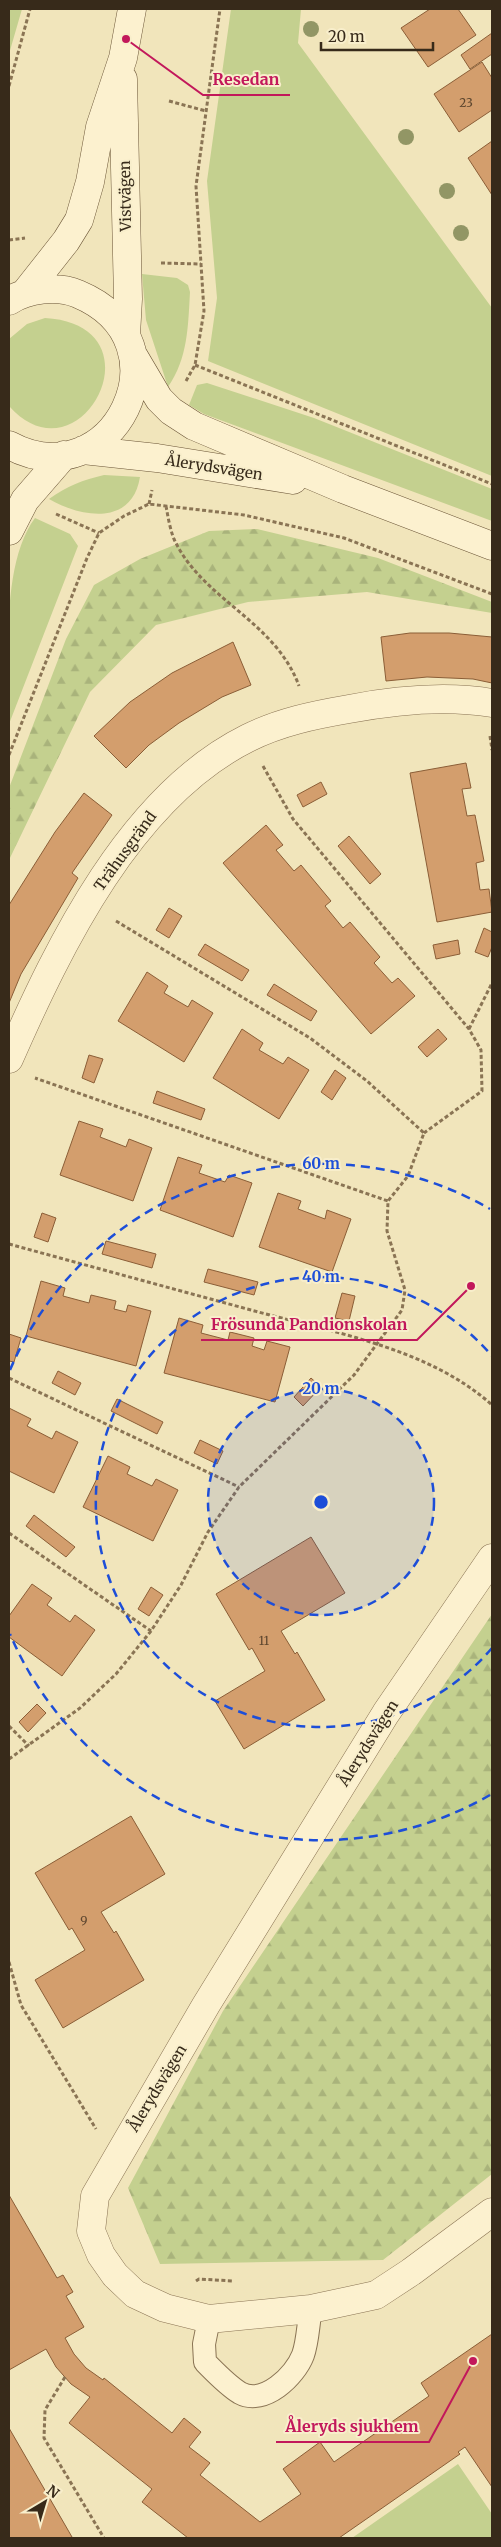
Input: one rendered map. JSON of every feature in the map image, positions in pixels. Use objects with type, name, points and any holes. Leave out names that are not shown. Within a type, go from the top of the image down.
[{"type":"street","name":"Vistvägen","points":[[14,297],[66,241],[79,220],[90,182],[100,127],[123,58],[132,9]]},
{"type":"street","name":"Vistvägen","points":[[74,453],[108,434],[125,412],[134,384],[128,299],[123,58]]},
{"type":"street","name":"Ålerydsvägen","points":[[14,297],[48,289],[72,291],[94,300],[112,315],[159,400],[171,412],[194,426],[343,490],[492,546]]},
{"type":"street","name":"Ålerydsvägen","points":[[9,444],[37,455],[74,453],[230,469],[343,490]]},
{"type":"street","points":[[9,531],[25,500],[74,453]]},
{"type":"street","name":"Trähusgränd","points":[[18,1067],[58,954],[88,904],[123,850],[154,809],[202,768],[247,739],[277,726],[309,716],[388,701],[438,700],[492,703]]},
{"type":"street","name":"Ålerydsvägen","points":[[492,1558],[386,1713],[206,2005],[114,2160],[95,2196],[91,2231],[101,2255],[115,2275],[136,2294],[166,2308],[209,2318],[311,2309],[376,2295],[411,2272],[492,2212]]},
{"type":"lane","points":[[209,2318],[204,2344],[205,2362],[242,2394],[266,2395],[287,2380],[303,2355],[311,2309]]},
{"type":"path","points":[[9,86],[30,9]]},
{"type":"path","points":[[220,9],[196,186],[204,311],[195,365],[492,484]]},
{"type":"path","points":[[169,101],[206,111]]},
{"type":"path","points":[[9,755],[87,558],[99,534],[124,516],[149,504],[244,515],[344,538],[492,594]]},
{"type":"path","points":[[166,506],[174,539],[190,565],[218,593],[266,634],[280,650],[294,672],[309,716]]},
{"type":"path","points":[[9,1759],[80,1708],[116,1674],[151,1631],[181,1585],[208,1532],[239,1487],[354,1375],[402,1310],[405,1290],[387,1231],[388,1201],[408,1176],[424,1133],[482,1091],[481,1050],[469,1029],[293,819],[247,739]]},
{"type":"path","points":[[88,904],[310,1038],[367,1081],[424,1133]]},
{"type":"path","points":[[469,1029],[492,983]]},
{"type":"path","points":[[18,1067],[388,1201]]},
{"type":"path","points":[[9,1244],[376,1344],[446,1372],[478,1393],[492,1405]]},
{"type":"path","points":[[9,1378],[239,1487]]},
{"type":"path","points":[[9,1533],[151,1631]]},
{"type":"path","points":[[9,1726],[29,1746]]},
{"type":"path","points":[[9,1962],[21,2005],[114,2160]]},
{"type":"path","points":[[65,2377],[44,2410],[44,2438],[104,2538]]},
{"type":"green space","points":[[9,9],[22,9],[9,54]]},
{"type":"green space","points":[[231,9],[301,9],[298,43],[492,308],[492,476],[208,361],[217,298],[207,181]]},
{"type":"green space","points":[[142,274],[177,278],[188,285],[190,292],[186,342],[180,365],[168,387],[146,320]]},
{"type":"green space","points":[[45,318],[81,327],[100,346],[105,370],[99,395],[83,415],[61,427],[36,425],[9,406],[9,339],[27,324]]},
{"type":"green space","points":[[207,383],[314,418],[492,489],[492,521],[204,414],[189,405],[197,385]]},
{"type":"green space","points":[[104,475],[140,477],[135,493],[127,504],[116,511],[104,514],[90,513],[62,506],[49,499],[75,484]]},
{"type":"green space","points":[[35,518],[70,534],[78,546],[9,724],[8,645],[11,588],[16,562],[24,538]]},
{"type":"green space","points":[[257,529],[378,558],[492,602],[492,613],[367,592],[248,602],[156,625],[90,692],[9,860],[9,788],[66,639],[94,585],[140,559],[209,531]]},
{"type":"green space","points":[[492,1614],[492,2174],[383,2260],[160,2264],[128,2188],[223,2011]]},
{"type":"green space","points":[[458,2464],[492,2514],[492,2538],[352,2538]]},
{"type":"building","points":[[430,9],[458,9],[476,35],[428,67],[401,28]]},
{"type":"building","points":[[492,33],[492,54],[470,69],[461,55]]},
{"type":"building","points":[[482,62],[492,78],[492,110],[459,132],[434,94]]},
{"type":"building","points":[[492,141],[492,195],[468,158]]},
{"type":"building","points":[[410,633],[449,633],[492,637],[492,683],[473,679],[427,677],[386,681],[381,637]]},
{"type":"building","points":[[233,642],[251,685],[222,697],[179,723],[149,745],[126,768],[94,736],[130,702],[172,673]]},
{"type":"building","points":[[466,763],[471,788],[462,789],[467,816],[475,815],[484,861],[476,863],[480,890],[489,889],[492,912],[437,922],[410,773]]},
{"type":"building","points":[[321,782],[327,794],[303,807],[297,795]]},
{"type":"building","points":[[84,793],[112,815],[72,873],[78,878],[21,974],[9,1003],[9,905],[55,832]]},
{"type":"building","points":[[266,825],[283,845],[276,850],[294,871],[301,865],[331,901],[325,906],[343,928],[350,922],[380,957],[374,963],[392,983],[398,978],[415,996],[371,1034],[223,863]]},
{"type":"building","points":[[349,836],[381,874],[370,884],[338,846]]},
{"type":"building","points":[[169,908],[182,916],[169,938],[156,930]]},
{"type":"building","points":[[484,928],[492,932],[492,947],[488,957],[475,952]]},
{"type":"building","points":[[458,940],[460,954],[436,959],[433,945]]},
{"type":"building","points":[[205,944],[249,970],[242,981],[198,955]]},
{"type":"building","points":[[147,972],[168,986],[164,993],[188,1007],[192,1000],[213,1013],[184,1062],[118,1021]]},
{"type":"building","points":[[274,984],[317,1011],[311,1021],[267,995]]},
{"type":"building","points":[[242,1029],[263,1043],[259,1050],[283,1064],[288,1057],[309,1070],[279,1119],[213,1078]]},
{"type":"building","points":[[438,1029],[447,1039],[427,1057],[418,1047]]},
{"type":"building","points":[[89,1055],[103,1059],[94,1083],[82,1078]]},
{"type":"building","points":[[335,1070],[346,1078],[332,1100],[321,1092]]},
{"type":"building","points":[[157,1091],[205,1109],[201,1120],[153,1103]]},
{"type":"building","points":[[79,1121],[103,1129],[100,1137],[126,1147],[129,1139],[152,1148],[133,1201],[60,1175]]},
{"type":"building","points":[[178,1157],[202,1165],[199,1173],[225,1182],[229,1175],[252,1183],[233,1237],[160,1210]]},
{"type":"building","points":[[278,1193],[301,1201],[298,1209],[325,1219],[327,1210],[351,1219],[332,1272],[259,1247]]},
{"type":"building","points":[[42,1213],[56,1218],[48,1242],[34,1237]]},
{"type":"building","points":[[106,1241],[156,1254],[152,1268],[102,1254]]},
{"type":"building","points":[[208,1269],[258,1282],[254,1295],[204,1282]]},
{"type":"building","points":[[41,1281],[65,1288],[63,1296],[89,1303],[91,1295],[116,1301],[114,1309],[126,1312],[128,1305],[151,1311],[136,1366],[26,1336]]},
{"type":"building","points":[[342,1293],[355,1296],[349,1321],[335,1318]]},
{"type":"building","points":[[179,1318],[203,1325],[201,1333],[228,1340],[230,1332],[254,1338],[252,1346],[264,1350],[267,1341],[290,1347],[275,1402],[164,1373]]},
{"type":"building","points":[[9,1334],[21,1338],[14,1362],[9,1361]]},
{"type":"building","points":[[58,1371],[81,1383],[75,1395],[52,1383]]},
{"type":"building","points":[[311,1378],[321,1387],[303,1406],[294,1397]]},
{"type":"building","points":[[117,1399],[163,1422],[157,1434],[111,1411]]},
{"type":"building","points":[[9,1408],[31,1419],[27,1426],[52,1439],[56,1431],[78,1442],[54,1493],[9,1471]]},
{"type":"building","points":[[200,1440],[223,1451],[217,1464],[194,1453]]},
{"type":"building","points":[[108,1456],[130,1467],[127,1474],[152,1486],[156,1479],[178,1490],[153,1541],[83,1507]]},
{"type":"building","points":[[34,1515],[75,1547],[66,1557],[26,1526]]},
{"type":"building","points":[[311,1537],[345,1593],[281,1631],[295,1654],[297,1652],[325,1700],[244,1749],[215,1701],[265,1671],[252,1648],[249,1650],[216,1594]]},
{"type":"building","points":[[32,1584],[52,1598],[47,1605],[70,1622],[75,1615],[95,1630],[62,1676],[9,1637],[9,1616]]},
{"type":"building","points":[[151,1587],[163,1595],[149,1616],[138,1609]]},
{"type":"building","points":[[37,1704],[46,1713],[28,1732],[19,1722]]},
{"type":"building","points":[[131,1816],[165,1874],[101,1912],[114,1933],[116,1931],[144,1980],[63,2028],[35,1980],[85,1950],[72,1928],[69,1930],[35,1873]]},
{"type":"building","points":[[9,2195],[57,2278],[63,2275],[73,2292],[66,2296],[84,2327],[65,2338],[74,2354],[86,2368],[103,2380],[104,2378],[172,2433],[184,2418],[201,2432],[189,2447],[210,2463],[200,2475],[260,2522],[301,2494],[283,2469],[320,2442],[334,2462],[429,2396],[421,2383],[492,2334],[492,2487],[465,2447],[458,2452],[460,2454],[339,2538],[188,2538],[142,2502],[152,2489],[69,2423],[90,2397],[71,2384],[56,2367],[46,2349],[9,2370]]},
{"type":"building","points":[[9,2428],[72,2537],[9,2538]]},
{"type":"place","name":"Resedan","points":[[126,39]]},
{"type":"place","name":"Frösunda Pandionskolan","points":[[471,1286]]},
{"type":"place","name":"Åleryds sjukhem","points":[[473,2361]]}]
